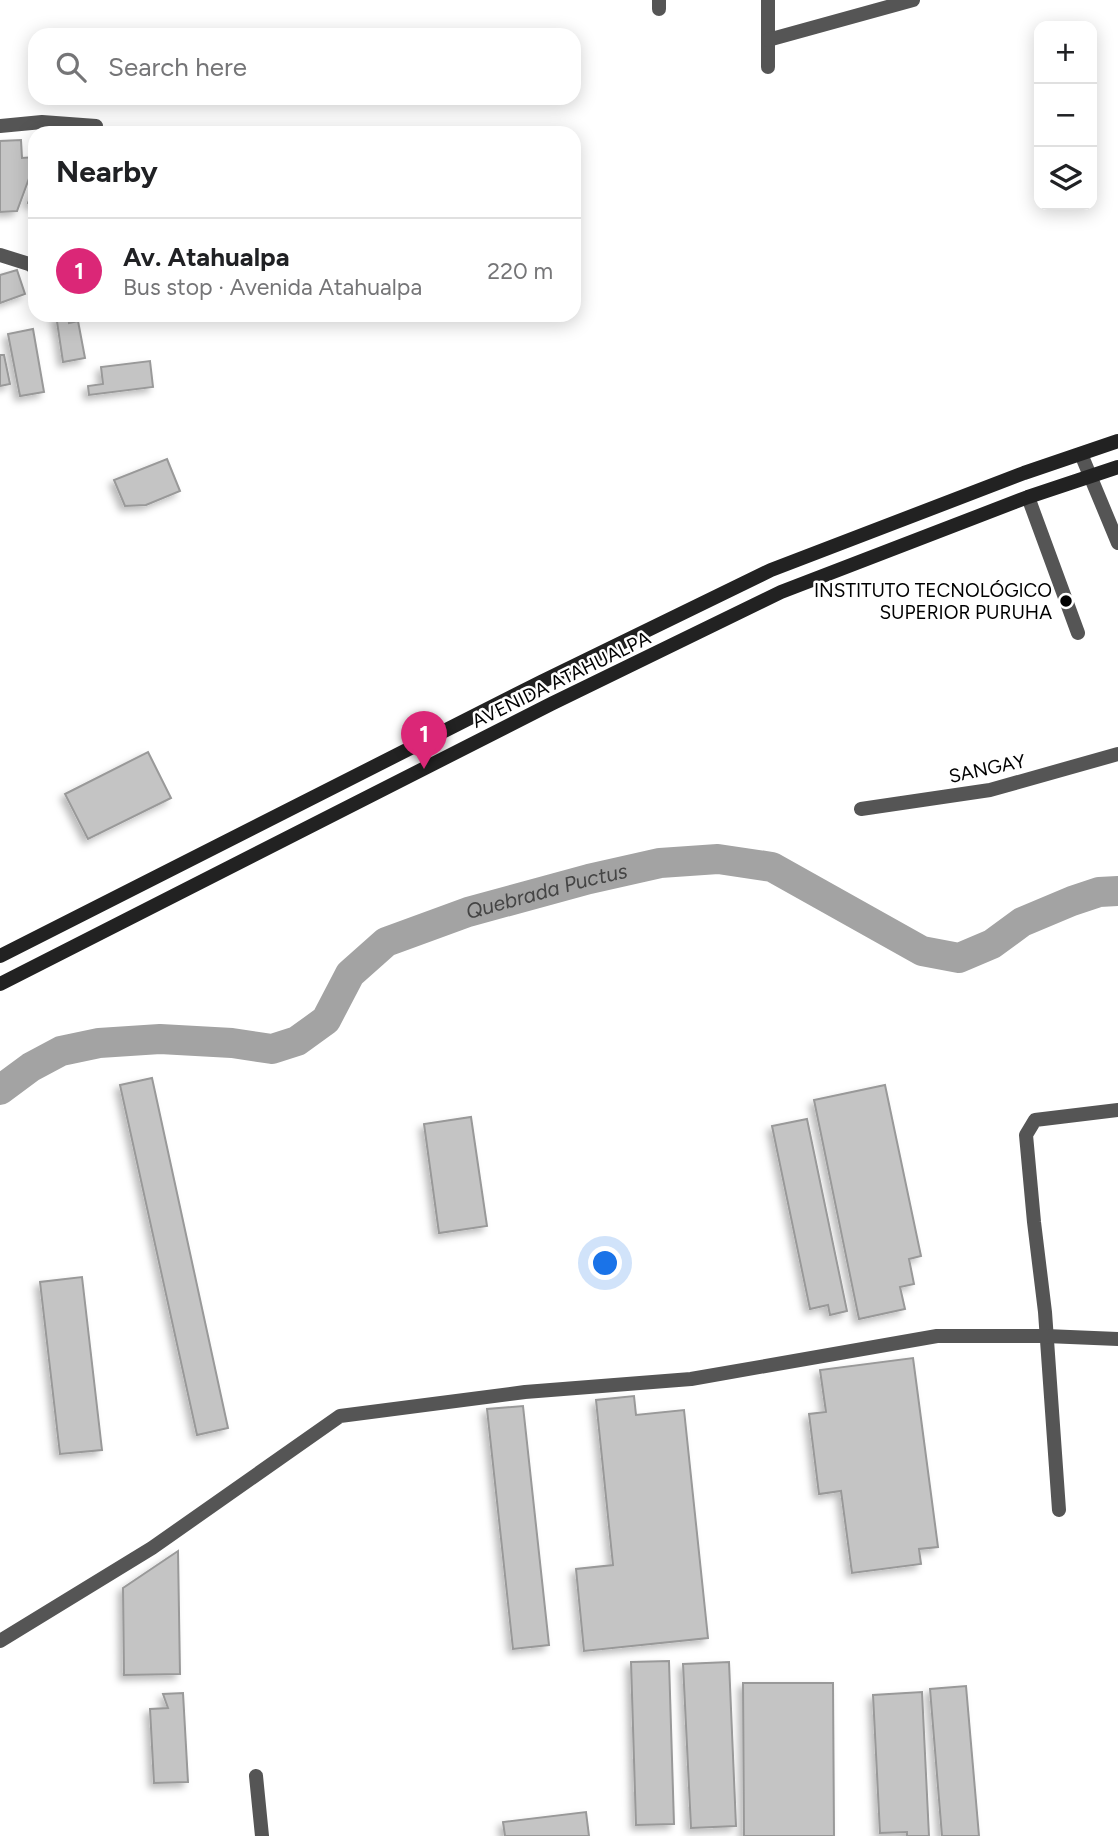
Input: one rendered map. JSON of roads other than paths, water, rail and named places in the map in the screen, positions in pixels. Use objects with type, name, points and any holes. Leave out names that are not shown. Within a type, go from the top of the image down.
[{"type":"main road","name":"AVENIDA ATAHUALPA","points":[[0,956],[771,569],[1024,473],[1118,442]]},
{"type":"main road","name":"AVENIDA ATAHUALPA","points":[[0,984],[435,763],[781,592],[1028,497],[1118,467]]},
{"type":"main road","points":[[860,536],[870,558]]},
{"type":"main road","points":[[658,625],[669,647]]},
{"type":"main road","points":[[424,742],[435,763]]},
{"type":"main road","points":[[222,844],[233,865]]},
{"type":"street","points":[[768,0],[768,67]]},
{"type":"street","points":[[768,40],[913,0]]},
{"type":"street","points":[[0,126],[42,121],[96,126]]},
{"type":"street","points":[[0,255],[28,264]]},
{"type":"street","points":[[1081,454],[1118,543]]},
{"type":"street","points":[[1028,497],[1078,633]]},
{"type":"street","name":"SANGAY","points":[[861,809],[990,790],[1118,754]]},
{"type":"street","points":[[1059,1510],[1046,1336],[1026,1135],[1035,1120],[1118,1110]]},
{"type":"street","points":[[0,1641],[152,1548],[340,1416],[525,1392],[691,1379],[937,1336],[1118,1339]]},
{"type":"street","points":[[256,1776],[262,1836]]},
{"type":"waterway","name":"Quebrada Puctus","points":[[0,1090],[31,1067],[61,1051],[99,1043],[160,1039],[232,1043],[272,1049],[297,1041],[326,1020],[350,974],[386,942],[468,912],[660,863],[718,859],[772,867],[922,951],[959,958],[992,944],[1022,922],[1099,892],[1118,891]]},
{"type":"place","name":"INSTITUTO TECNOLÓGICO SUPERIOR PURUHA","points":[[1066,601]]},
{"type":"place","name":"Av. Atahualpa","points":[[424,769]]}]
